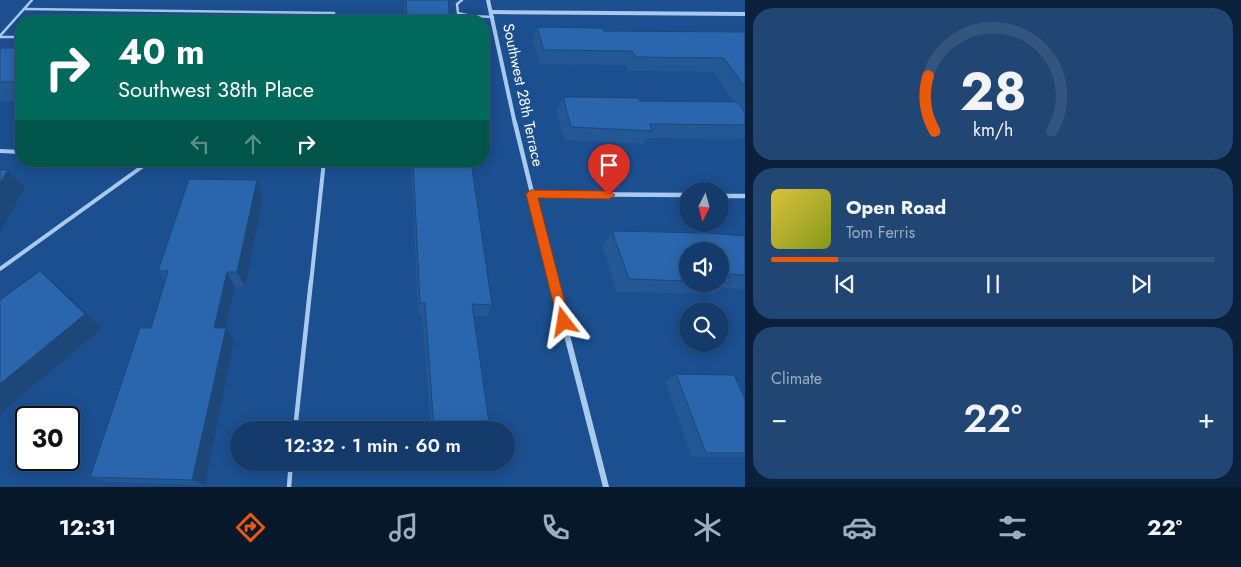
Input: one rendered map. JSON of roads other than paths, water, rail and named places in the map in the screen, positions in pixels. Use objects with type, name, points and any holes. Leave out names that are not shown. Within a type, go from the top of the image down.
[{"type":"street","name":"Southwest 28th Terrace","points":[[488,0],[531,194],[606,487]]},
{"type":"street","points":[[492,15],[745,14]]},
{"type":"street","points":[[531,194],[679,195]]},
{"type":"street","points":[[729,196],[745,196]]},
{"type":"lane","points":[[19,15],[32,0]]},
{"type":"lane","points":[[462,0],[457,4],[458,13],[464,15]]},
{"type":"lane","points":[[24,9],[334,13],[334,15]]},
{"type":"lane","points":[[0,37],[15,20]]},
{"type":"lane","points":[[0,37],[15,37]]},
{"type":"lane","points":[[0,152],[15,152]]},
{"type":"lane","points":[[0,269],[142,167]]},
{"type":"lane","points":[[296,421],[323,167]]},
{"type":"lane","points":[[289,487],[290,471]]}]
